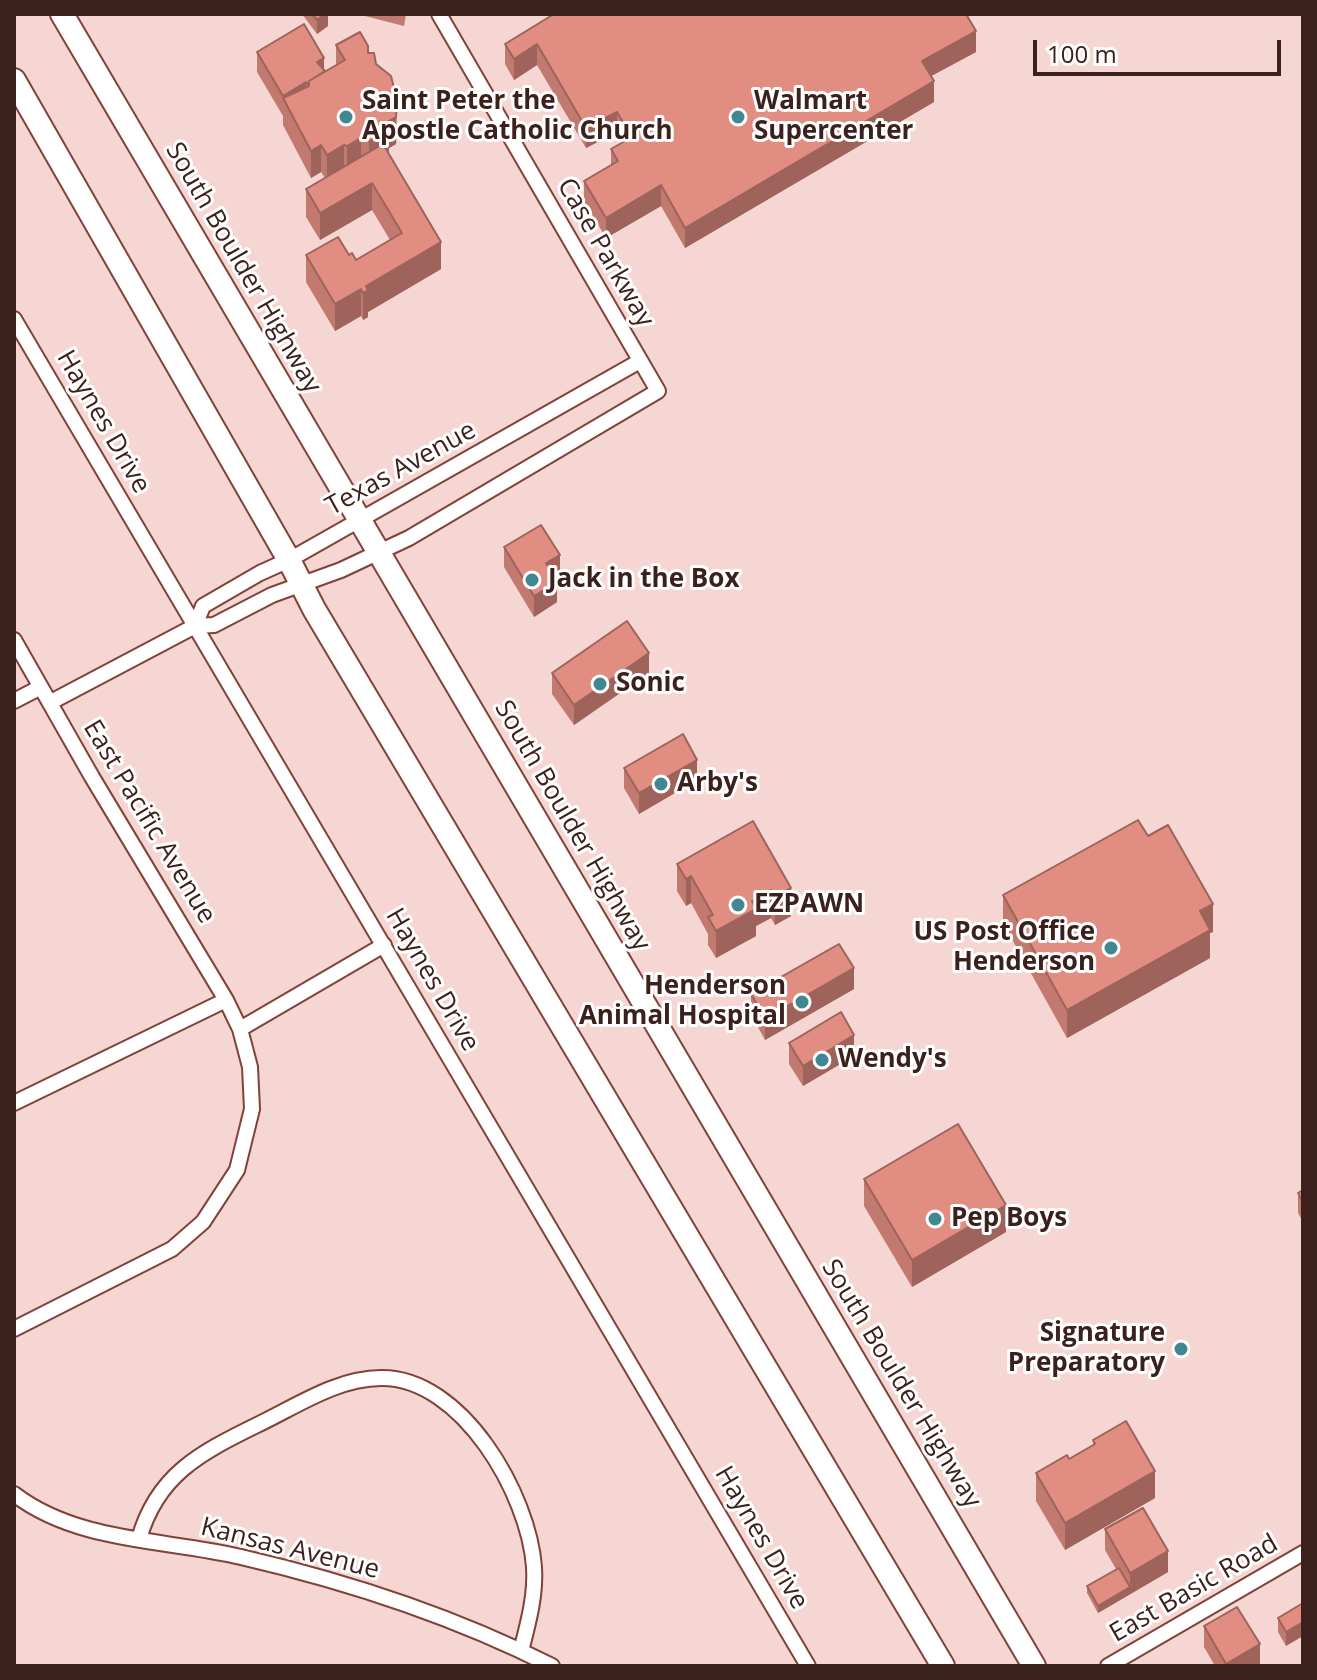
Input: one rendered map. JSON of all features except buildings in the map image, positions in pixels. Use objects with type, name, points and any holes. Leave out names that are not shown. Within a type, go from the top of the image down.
[{"type":"main road","name":"South Boulder Highway","points":[[62,14],[1034,1666]]},
{"type":"main road","points":[[14,80],[301,585],[943,1666]]},
{"type":"street","name":"Case Parkway","points":[[439,14],[658,391]]},
{"type":"street","name":"Haynes Drive","points":[[14,319],[808,1666]]},
{"type":"street","name":"Texas Avenue","points":[[195,626],[203,606],[640,361]]},
{"type":"street","name":"Texas Avenue","points":[[51,702],[195,626],[214,625],[272,595],[341,570],[409,538],[658,391]]},
{"type":"street","name":"East Pacific Avenue","points":[[14,640],[226,1000],[240,1029],[250,1067],[252,1109],[237,1170],[203,1222],[172,1249],[14,1329]]},
{"type":"street","points":[[14,701],[41,687]]},
{"type":"street","points":[[240,1029],[384,945]]},
{"type":"street","points":[[14,1103],[226,1000]]},
{"type":"street","points":[[139,1539],[146,1515],[176,1472],[205,1451],[341,1384],[382,1377],[419,1385],[436,1393],[476,1429],[521,1507],[534,1566],[531,1613],[521,1651]]},
{"type":"street","name":"Kansas Avenue","points":[[14,1494],[26,1503],[89,1531],[239,1556],[363,1589],[470,1627],[552,1666]]},
{"type":"street","name":"East Basic Road","points":[[1108,1666],[1303,1553]]},
{"type":"place","name":"Saint Peter the Apostle Catholic Church","points":[[346,117]]},
{"type":"place","name":"Walmart Supercenter","points":[[738,117]]},
{"type":"place","name":"Jack in the Box","points":[[532,580]]},
{"type":"place","name":"Sonic","points":[[600,684]]},
{"type":"place","name":"Arby's","points":[[661,784]]},
{"type":"place","name":"EZPAWN","points":[[738,905]]},
{"type":"place","name":"US Post Office Henderson","points":[[1111,948]]},
{"type":"place","name":"Henderson Animal Hospital","points":[[802,1002]]},
{"type":"place","name":"Wendy's","points":[[822,1060]]},
{"type":"place","name":"Pep Boys","points":[[935,1219]]},
{"type":"place","name":"Signature Preparatory","points":[[1181,1349]]}]
